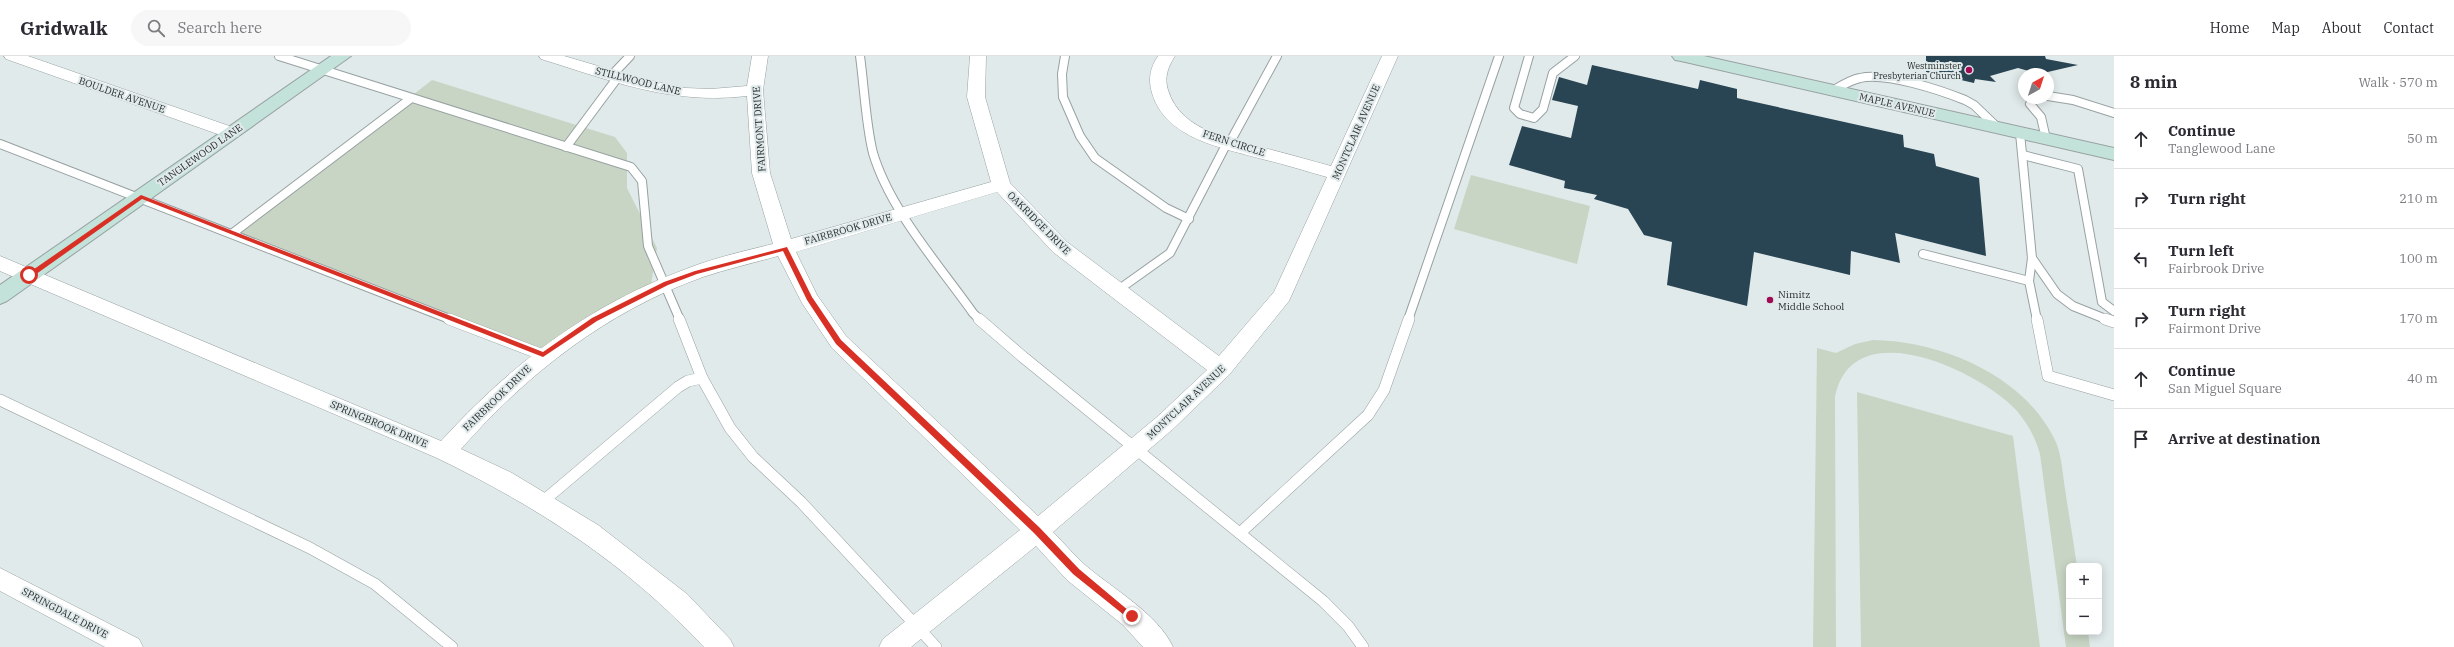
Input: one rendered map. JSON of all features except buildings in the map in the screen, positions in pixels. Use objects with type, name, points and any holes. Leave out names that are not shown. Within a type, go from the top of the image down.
[{"type":"main road","name":"TANGLEWOOD LANE","points":[[0,296],[342,56]]},
{"type":"main road","name":"MAPLE AVENUE","points":[[1681,56],[1701,58],[1832,90],[2114,154]]},
{"type":"street","name":"BOULDER AVENUE","points":[[12,56],[232,133]]},
{"type":"street","name":"STILLWOOD LANE","points":[[547,56],[656,88],[686,93],[720,94],[755,90]]},
{"type":"street","name":"FAIRMONT DRIVE","points":[[760,56],[755,90],[761,173],[784,248],[809,298],[839,342],[1037,531],[1076,572],[1132,616],[1160,647]]},
{"type":"street","name":"OAKRIDGE DRIVE","points":[[978,56],[976,97],[982,123],[1001,184],[1060,247],[1221,369]]},
{"type":"street","name":"FERN CIRCLE","points":[[1167,56],[1160,69],[1158,79],[1159,90],[1167,106],[1181,121],[1194,130],[1228,144],[1338,174]]},
{"type":"street","name":"MONTCLAIR AVENUE","points":[[892,647],[1037,531],[1165,424],[1221,369],[1282,296],[1390,56]]},
{"type":"street","name":"FAIRBROOK DRIVE","points":[[445,452],[502,390],[543,355],[594,319],[666,284],[702,271],[1001,184]]},
{"type":"street","name":"SPRINGBROOK DRIVE","points":[[0,263],[445,452],[504,480],[590,532],[678,602],[721,647]]},
{"type":"street","name":"SPRINGDALE DRIVE","points":[[0,578],[130,647]]},
{"type":"lane","points":[[279,56],[410,99],[631,167],[637,172],[642,180],[648,246],[666,284],[702,378],[730,428],[753,457],[801,502],[936,647]]},
{"type":"lane","points":[[566,147],[630,56]]},
{"type":"lane","points":[[860,56],[873,152],[882,176],[902,213],[973,313],[1023,357],[1323,601],[1348,626],[1363,647]]},
{"type":"lane","points":[[1065,56],[1062,74],[1063,97],[1080,136],[1095,158],[1166,208],[1189,219]]},
{"type":"lane","points":[[1118,290],[1170,253],[1277,56]]},
{"type":"lane","points":[[1240,533],[1368,415],[1384,390],[1500,56]]},
{"type":"lane","points":[[1529,56],[1514,108],[1516,112],[1524,116],[1534,118],[1539,115],[1545,105],[1552,74],[1557,68],[1575,56]]},
{"type":"lane","points":[[2054,95],[2059,95],[2095,109],[2114,113]]},
{"type":"lane","points":[[233,233],[410,99]]},
{"type":"lane","points":[[2030,104],[2041,117],[2046,139]]},
{"type":"lane","points":[[2020,133],[2032,258],[2029,281],[2048,376],[2114,395]]},
{"type":"lane","points":[[0,144],[141,197],[543,355]]},
{"type":"lane","points":[[2023,156],[2078,169],[2102,302],[2114,311]]},
{"type":"lane","points":[[1923,254],[2029,281]]},
{"type":"lane","points":[[2032,258],[2057,294],[2073,306],[2114,322]]},
{"type":"lane","points":[[541,503],[678,387],[688,381],[702,378]]},
{"type":"lane","points":[[0,400],[209,498],[310,548],[375,584],[452,647]]},
{"type":"green space","points":[[432,80],[615,137],[627,153],[627,188],[657,248],[650,291],[543,354],[234,234]]},
{"type":"green space","points":[[1471,175],[1590,206],[1577,264],[1454,229]]},
{"type":"green space","points":[[1873,340],[1899,342],[1925,347],[1951,355],[1977,365],[2000,379],[2022,396],[2040,415],[2054,438],[2060,454],[2077,563],[2066,563],[2066,635],[2088,635],[2090,647],[2066,647],[2040,454],[2031,431],[2025,421],[2017,411],[1999,395],[1975,379],[1947,366],[1918,356],[1890,353],[1865,357],[1846,371],[1835,397],[1836,647],[1813,647],[1817,348],[1836,353],[1855,344]]},
{"type":"green space","points":[[1857,392],[2013,436],[2040,647],[1861,647]]},
{"type":"place","name":"Westminster Presbyterian Church","points":[[1969,70]]},
{"type":"place","name":"Nimitz Middle School","points":[[1770,300]]},
{"type":"route","points":[[29,275],[141,197],[543,355],[594,319],[666,284],[734,261],[784,248],[809,298],[839,342],[1037,531],[1076,572],[1132,616]]}]
